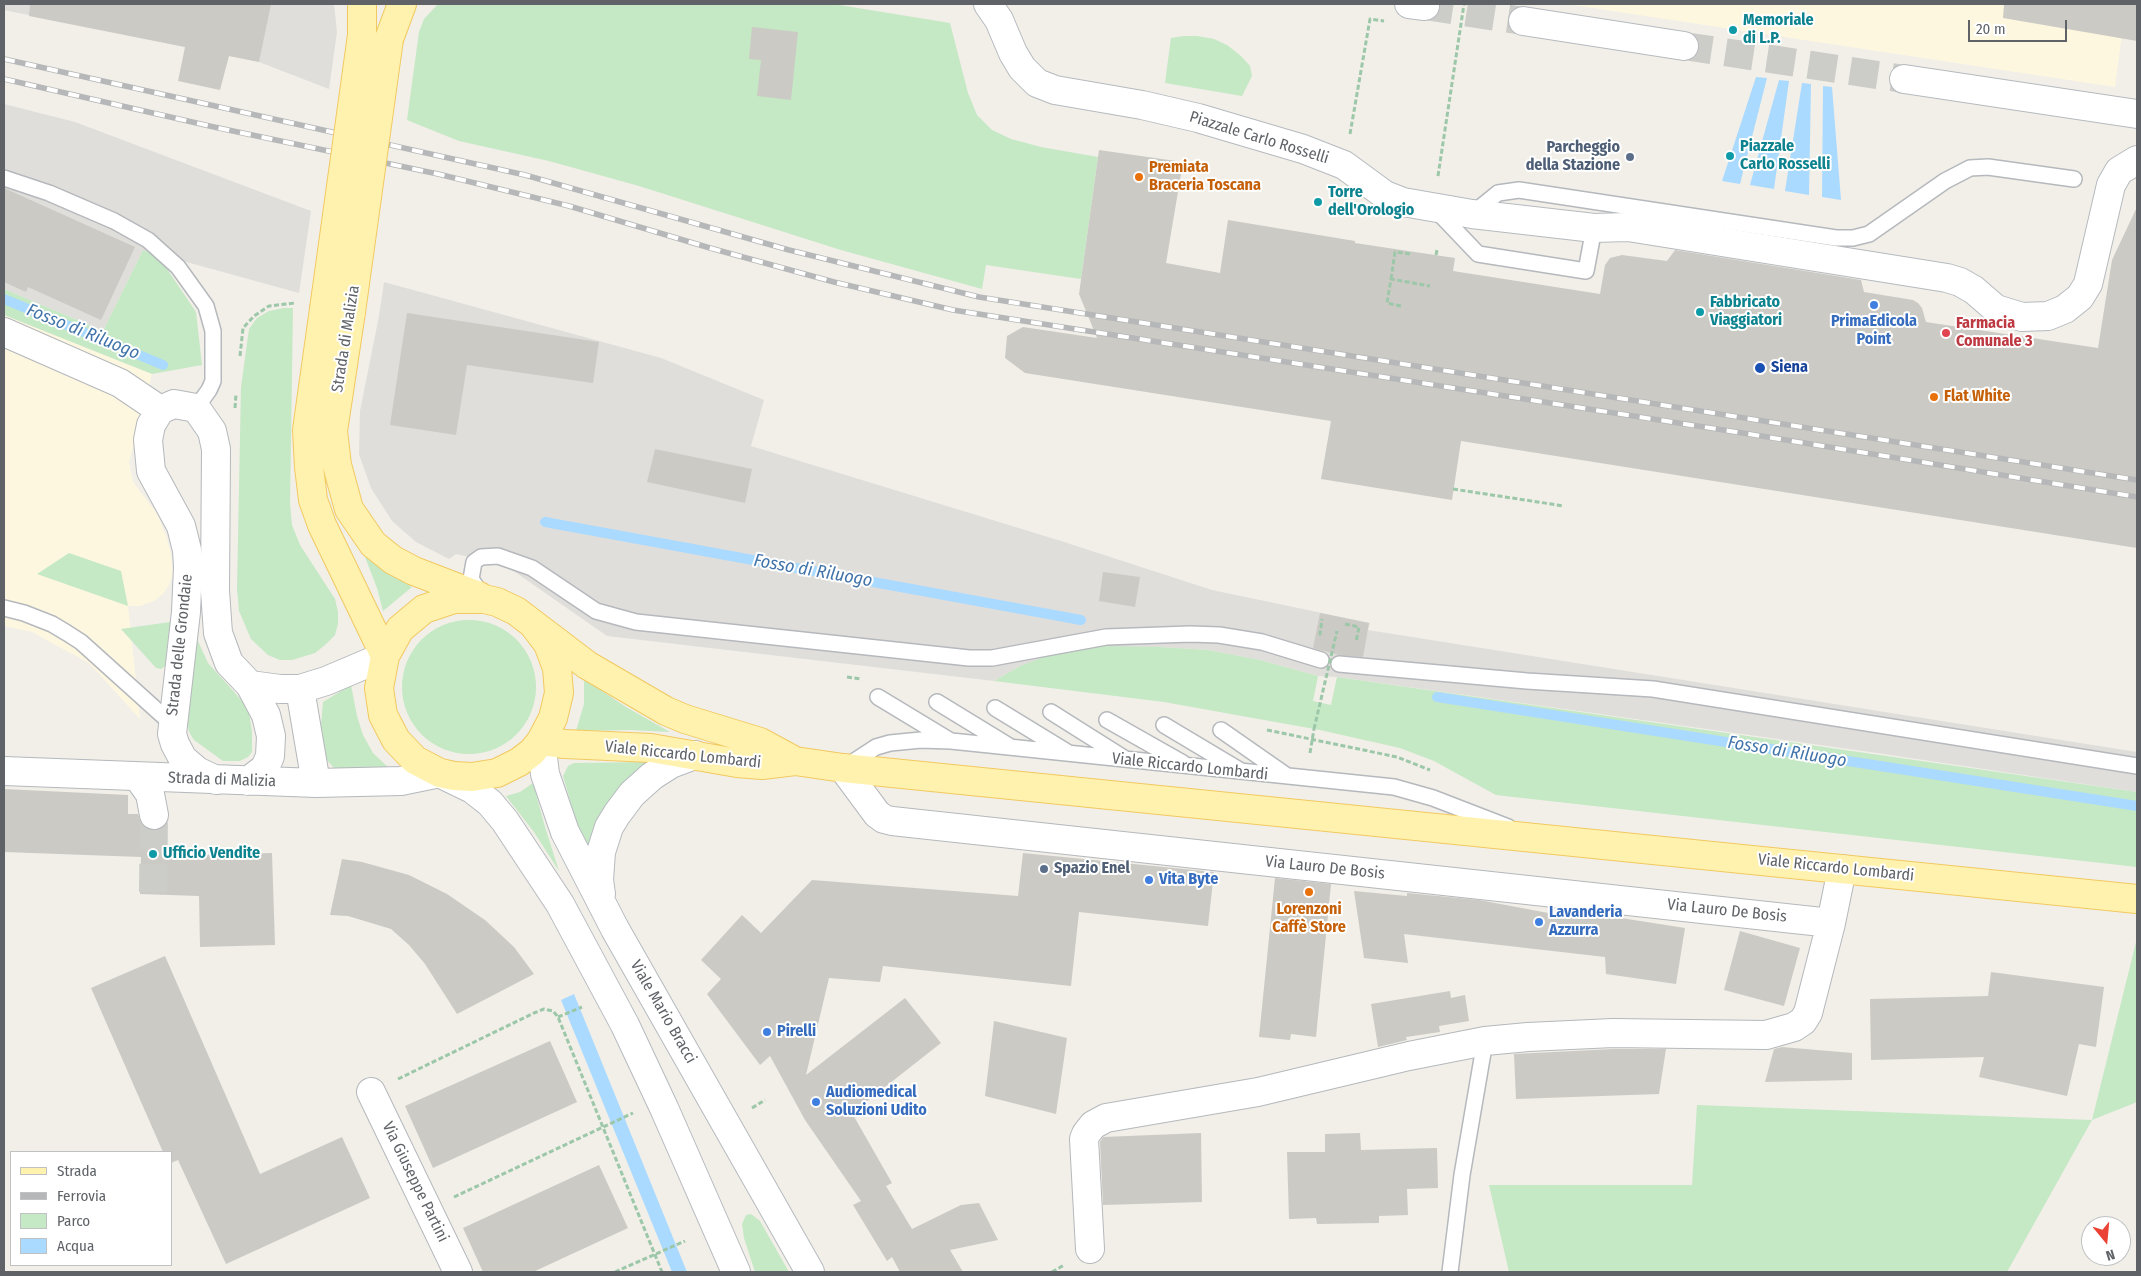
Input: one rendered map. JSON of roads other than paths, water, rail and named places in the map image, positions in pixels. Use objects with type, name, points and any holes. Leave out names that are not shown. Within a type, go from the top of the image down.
[{"type":"main road","name":"Strada di Malizia","points":[[362,4],[362,35],[307,430],[313,500],[322,525],[385,656]]},
{"type":"main road","name":"Strada di Malizia","points":[[402,4],[389,39],[333,431],[335,456],[349,508],[372,544],[393,560],[414,572],[463,589],[484,599]]},
{"type":"main road","name":"Viale Riccardo Lombardi","points":[[532,623],[548,644],[558,676],[559,693],[553,718],[541,741],[519,762],[497,773],[472,777],[440,773],[415,760],[396,740],[383,715],[379,688],[385,656],[400,629],[424,609],[454,599],[484,599],[516,610],[587,665],[666,711],[685,719],[760,742],[795,762]]},
{"type":"main road","name":"Viale Riccardo Lombardi","points":[[541,741],[565,744],[644,747],[737,763],[795,762],[1535,839],[2137,898]]},
{"type":"street","name":"Piazzale Carlo Rosselli","points":[[988,4],[999,20],[1013,53],[1022,68],[1037,83],[1069,93],[1142,105],[1198,118],[1303,149],[1334,160],[1393,199],[1472,214],[1594,228],[1628,227],[1947,278],[1960,282],[1974,290],[1996,308],[2022,317],[2048,316],[2065,309],[2080,297],[2088,284],[2110,185],[2119,171],[2137,160]]},
{"type":"street","points":[[1523,21],[1684,46]]},
{"type":"street","points":[[1904,80],[2137,114]]},
{"type":"street","points":[[4,332],[120,383],[160,410],[174,404],[196,408]]},
{"type":"street","name":"Strada delle Grondaie","points":[[196,408],[212,431],[216,449],[215,591],[218,632],[229,663],[250,685],[266,715],[271,736],[270,756],[265,768],[248,781]]},
{"type":"street","name":"Strada delle Grondaie","points":[[160,410],[154,419],[148,440],[149,460],[154,479],[181,526],[187,550],[188,567],[186,612],[172,724],[175,744],[183,759],[197,771],[216,780]]},
{"type":"street","points":[[250,685],[280,690],[300,689],[326,681],[385,656]]},
{"type":"street","points":[[300,689],[316,783]]},
{"type":"street","name":"Viale Mario Bracci","points":[[541,741],[545,774],[565,832],[604,907],[810,1272]]},
{"type":"street","points":[[604,907],[599,880],[599,861],[606,835],[617,814],[632,794],[652,776],[671,764],[695,755]]},
{"type":"street","name":"Via Lauro De Bosis","points":[[843,768],[877,814],[884,819],[892,821],[1831,923]]},
{"type":"street","name":"Strada di Malizia","points":[[4,771],[316,783],[401,781],[440,773]]},
{"type":"street","points":[[440,773],[472,789],[490,803],[515,836],[560,904],[626,1025],[736,1272]]},
{"type":"street","points":[[138,777],[150,794],[154,815]]},
{"type":"street","points":[[1090,1249],[1084,1139],[1088,1129],[1099,1121],[1114,1116],[1258,1092],[1409,1056],[1485,1041],[1559,1034],[1766,1035],[1787,1030],[1802,1021],[1808,1013],[1831,923],[1842,869]]},
{"type":"street","name":"Via Giuseppe Partini","points":[[371,1092],[458,1272]]},
{"type":"lane","points":[[1472,214],[1498,193],[1520,190],[1836,238],[1853,238],[1869,234],[1945,181],[1970,168],[1988,167],[2074,179]]},
{"type":"lane","points":[[4,178],[49,193],[114,221],[148,240],[178,267],[206,306],[213,331],[213,381],[210,390],[196,408]]},
{"type":"lane","points":[[1433,207],[1478,254],[1586,271],[1594,228]]},
{"type":"lane","points":[[484,599],[471,579],[471,570],[474,562],[480,557],[498,556],[532,568],[596,611],[636,622],[969,658],[1002,656],[1106,637],[1182,634],[1219,635],[1262,642],[1321,660]]},
{"type":"lane","points":[[4,608],[24,612],[67,632],[81,642],[172,724]]},
{"type":"lane","points":[[1339,664],[1527,681],[1653,688],[2137,766]]},
{"type":"lane","points":[[878,697],[951,741]]},
{"type":"lane","points":[[937,702],[1012,748]]},
{"type":"lane","points":[[995,708],[1071,754]]},
{"type":"lane","points":[[1051,712],[1128,760]]},
{"type":"lane","points":[[1107,720],[1188,767]]},
{"type":"lane","points":[[1164,724],[1244,773]]},
{"type":"lane","points":[[1221,730],[1288,777]]},
{"type":"lane","name":"Viale Riccardo Lombardi","points":[[843,768],[876,747],[890,743],[921,740],[951,741],[1244,773],[1385,786],[1415,792],[1535,839]]},
{"type":"lane","points":[[1450,1272],[1462,1175],[1485,1041]]},
{"type":"water","points":[[1756,77],[1767,78],[1740,184],[1722,181]]},
{"type":"water","points":[[1779,80],[1789,81],[1774,189],[1750,185]]},
{"type":"water","points":[[1802,83],[1811,84],[1809,195],[1785,191]]},
{"type":"water","points":[[1823,86],[1832,87],[1841,200],[1822,197]]},
{"type":"water","points":[[574,994],[687,1272],[672,1272],[561,1000]]},
{"type":"waterway","name":"Fosso di Riluogo","points":[[4,299],[163,365]]},
{"type":"waterway","name":"Fosso di Riluogo","points":[[545,522],[1081,620]]},
{"type":"waterway","name":"Fosso di Riluogo","points":[[1437,697],[2137,806]]},
{"type":"tunnel","points":[[1425,6],[1523,21]]},
{"type":"tunnel","points":[[1684,46],[1904,79]]},
{"type":"tunnel","points":[[153,892],[154,815]]},
{"type":"railway","points":[[4,59],[525,175],[789,250],[979,297],[2137,480]]},
{"type":"railway","points":[[4,79],[214,127],[438,174],[569,206],[710,248],[834,282],[953,310],[1749,434],[2137,497]]},
{"type":"place","name":"Memoriale di L.P.","points":[[1733,30]]},
{"type":"place","name":"Piazzale Carlo Rosselli","points":[[1730,156]]},
{"type":"place","name":"Parcheggio della Stazione","points":[[1630,157]]},
{"type":"place","name":"Premiata Braceria Toscana","points":[[1139,177]]},
{"type":"place","name":"Torre dell'Orologio","points":[[1318,202]]},
{"type":"place","name":"PrimaEdicola Point","points":[[1874,305]]},
{"type":"place","name":"Fabbricato Viaggiatori","points":[[1700,312]]},
{"type":"place","name":"Farmacia Comunale 3","points":[[1946,333]]},
{"type":"place","name":"Siena","points":[[1760,368]]},
{"type":"place","name":"Flat White","points":[[1934,397]]},
{"type":"place","name":"Ufficio Vendite","points":[[153,854]]},
{"type":"place","name":"Spazio Enel","points":[[1044,869]]},
{"type":"place","name":"Vita Byte","points":[[1149,880]]},
{"type":"place","name":"Lorenzoni Caffè Store","points":[[1309,892]]},
{"type":"place","name":"Lavanderia Azzurra","points":[[1539,922]]},
{"type":"place","name":"Pirelli","points":[[767,1032]]},
{"type":"place","name":"Audiomedical Soluzioni Udito","points":[[816,1102]]}]
